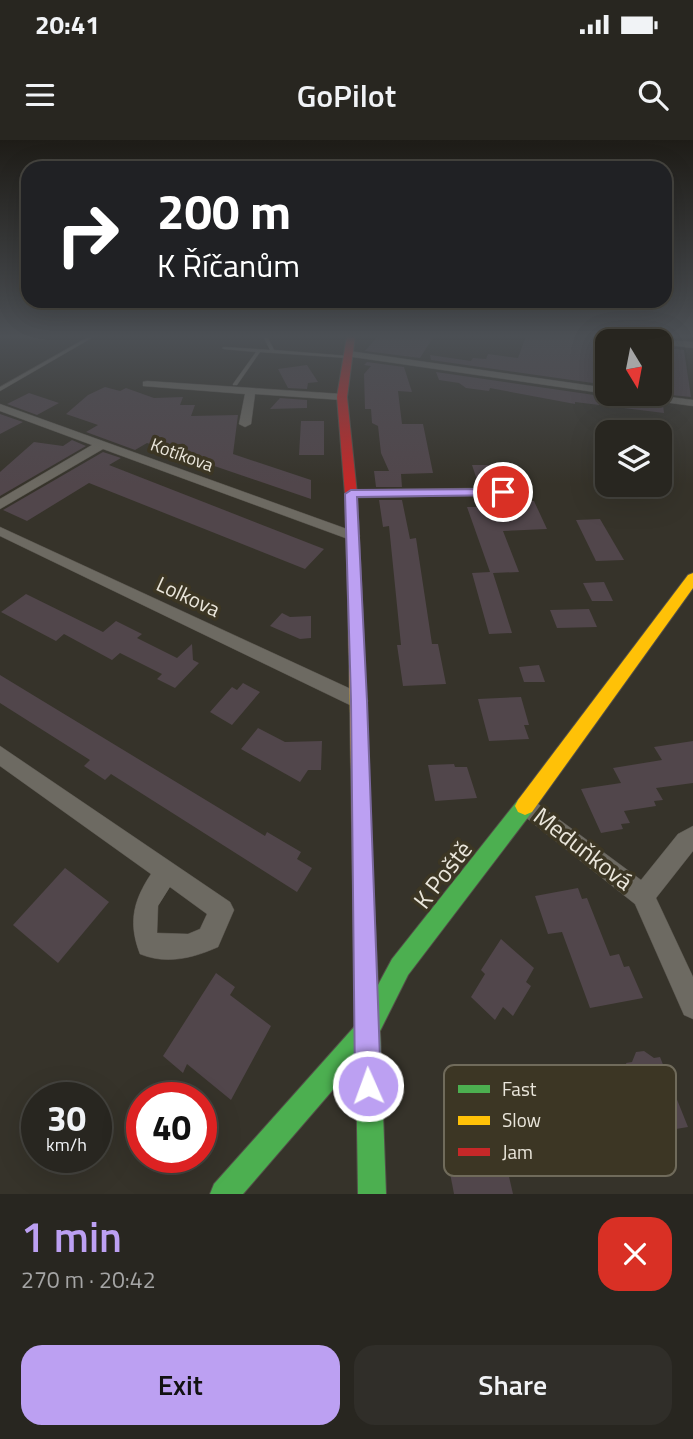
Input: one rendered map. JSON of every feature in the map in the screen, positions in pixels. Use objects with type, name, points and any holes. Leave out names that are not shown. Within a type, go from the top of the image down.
[{"type":"street","points":[[164,385],[342,397]]},
{"type":"street","points":[[344,385],[342,397],[351,494],[359,701],[372,1194]]},
{"type":"street","points":[[564,385],[595,389]]},
{"type":"street","points":[[245,424],[250,391]]},
{"type":"street","points":[[672,400],[693,403]]},
{"type":"street","name":"Kotíkova","points":[[0,407],[352,536]]},
{"type":"street","points":[[0,505],[102,444]]},
{"type":"street","points":[[351,494],[503,492]]},
{"type":"street","name":"Lolkova","points":[[0,531],[359,701]]},
{"type":"street","name":"K Poště","points":[[224,1194],[366,1032],[400,967],[526,805],[693,578]]},
{"type":"street","points":[[0,755],[167,871]]},
{"type":"street","name":"Meduňková","points":[[526,805],[642,895],[693,1006]]},
{"type":"street","points":[[642,895],[685,842],[693,838]]},
{"type":"building","points":[[287,385],[308,385],[307,389],[288,388]]},
{"type":"building","points":[[364,385],[410,385],[412,392],[398,391],[402,424],[423,424],[433,473],[401,474],[402,487],[376,487],[374,471],[389,471],[381,453],[378,426],[372,423],[371,409],[365,409]]},
{"type":"building","points":[[462,385],[527,385],[595,395],[595,404],[575,404],[490,388],[489,391]]},
{"type":"building","points":[[672,385],[689,385],[691,397],[672,395]]},
{"type":"building","points":[[105,387],[120,391],[126,388],[154,398],[183,397],[180,405],[195,405],[191,416],[238,415],[233,454],[311,480],[311,499],[147,443],[135,450],[86,432],[98,425],[66,414],[88,395]]},
{"type":"building","points":[[29,393],[59,403],[37,415],[7,404]]},
{"type":"building","points":[[280,398],[307,400],[307,408],[270,409]]},
{"type":"building","points":[[607,406],[663,406],[664,413]]},
{"type":"building","points":[[0,414],[23,422],[0,434]]},
{"type":"building","points":[[301,421],[324,421],[324,455],[299,455]]},
{"type":"building","points":[[72,440],[86,446],[0,496],[0,472],[34,442],[63,446]]},
{"type":"building","points":[[103,452],[121,458],[109,465],[324,549],[305,569],[89,483],[27,521],[3,510]]},
{"type":"building","points":[[472,465],[490,465],[498,485],[479,486]]},
{"type":"building","points":[[483,498],[534,501],[547,529],[503,531],[519,572],[493,573],[512,633],[489,634],[472,573],[490,572],[467,507],[486,507]]},
{"type":"building","points":[[379,500],[402,500],[410,539],[416,538],[432,644],[438,644],[446,684],[403,686],[397,645],[401,645],[389,526],[383,527]]},
{"type":"building","points":[[600,519],[624,560],[596,561],[576,520]]},
{"type":"building","points":[[604,582],[613,601],[592,601],[583,583]]},
{"type":"building","points":[[26,594],[103,632],[116,621],[142,634],[137,638],[177,658],[192,644],[193,660],[199,663],[175,688],[157,679],[162,674],[120,653],[112,660],[64,634],[56,641],[1,612]]},
{"type":"building","points":[[589,609],[597,627],[557,628],[550,610]]},
{"type":"building","points":[[282,613],[290,617],[311,616],[311,638],[300,639],[270,626]]},
{"type":"building","points":[[539,665],[545,682],[524,682],[519,667]]},
{"type":"building","points":[[0,675],[265,836],[267,832],[301,852],[297,859],[312,868],[297,892],[111,774],[105,780],[84,766],[90,760],[0,703]]},
{"type":"building","points":[[243,683],[260,692],[232,725],[210,712],[232,687],[237,690]]},
{"type":"building","points":[[521,697],[529,725],[524,725],[529,739],[489,741],[478,699]]},
{"type":"building","points":[[258,728],[285,742],[322,741],[321,770],[308,770],[300,782],[241,749]]},
{"type":"building","points":[[693,741],[693,783],[656,788],[663,800],[654,801],[656,806],[624,811],[630,823],[621,824],[623,829],[601,833],[581,789],[621,783],[613,768],[662,760],[654,747]]},
{"type":"building","points":[[454,764],[455,767],[467,767],[477,798],[435,801],[428,765]]},
{"type":"building","points":[[65,868],[109,902],[58,963],[13,925]]},
{"type":"building","points":[[578,888],[582,899],[587,898],[610,956],[619,954],[624,967],[629,966],[643,998],[590,1008],[562,932],[548,934],[535,896]]},
{"type":"building","points":[[501,939],[534,968],[526,982],[531,986],[513,1016],[503,1007],[495,1020],[471,997],[485,974],[481,970]]},
{"type":"building","points":[[216,973],[235,987],[230,995],[271,1026],[231,1100],[217,1089],[217,1082],[209,1082],[187,1064],[183,1073],[163,1056]]},
{"type":"building","points":[[644,1051],[654,1058],[660,1057],[663,1065],[627,1065],[626,1063],[632,1062],[636,1052]]},
{"type":"building","points":[[676,1097],[688,1127],[676,1129]]},
{"type":"building","points":[[451,1176],[509,1176],[513,1194],[454,1194]]},
{"type":"traffic: fast","points":[[224,1194],[366,1032],[400,967],[525,806]]},
{"type":"traffic: fast","points":[[363,883],[372,1194]]},
{"type":"traffic: slow","points":[[525,806],[693,578]]},
{"type":"traffic: slow","points":[[355,601],[363,883]]},
{"type":"traffic: jam","points":[[344,385],[342,397],[351,494],[355,601]]},
{"type":"route","points":[[368,1086],[351,494],[503,492]]}]
